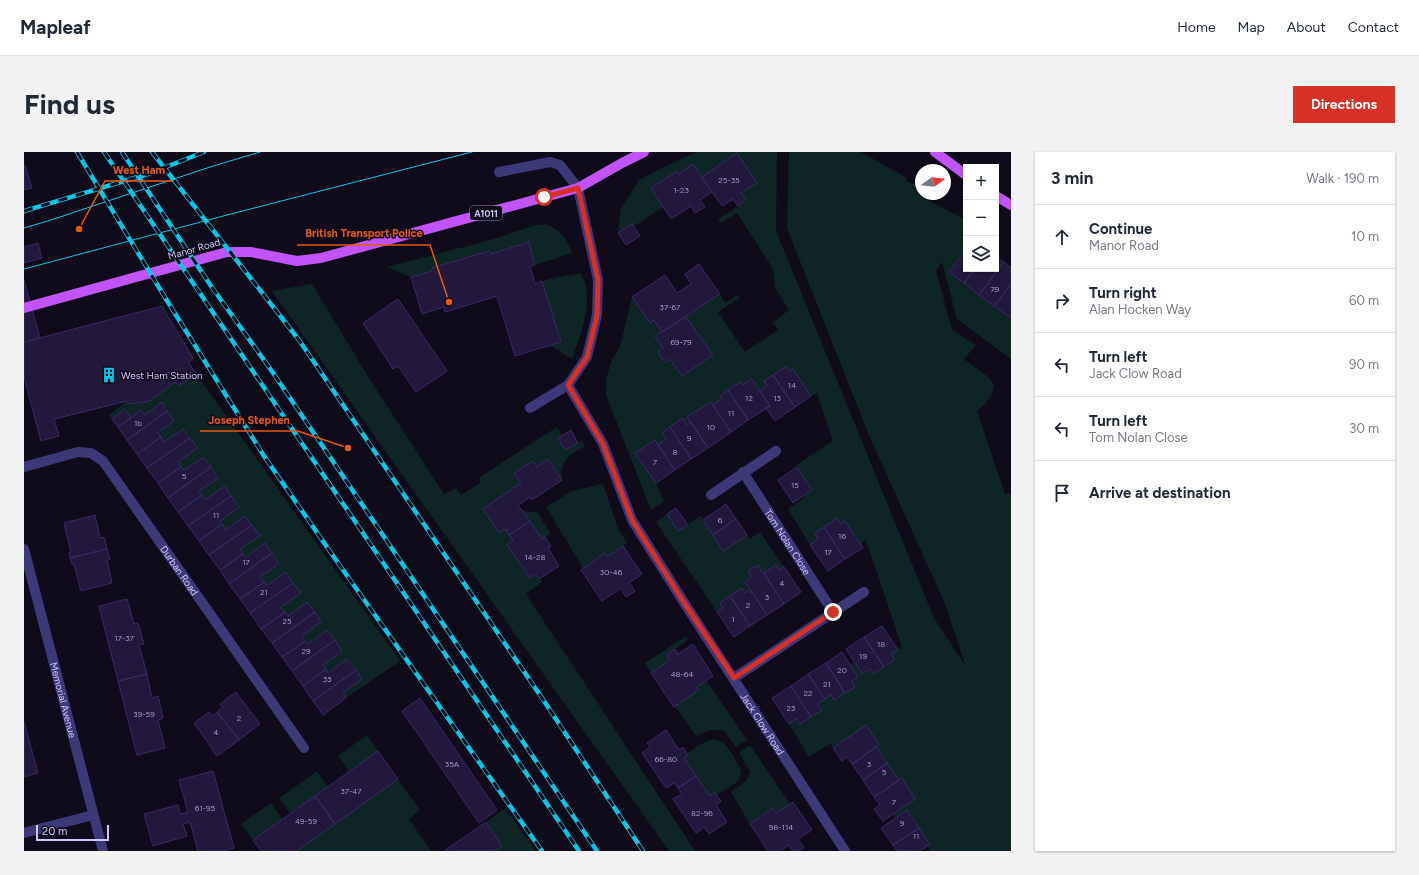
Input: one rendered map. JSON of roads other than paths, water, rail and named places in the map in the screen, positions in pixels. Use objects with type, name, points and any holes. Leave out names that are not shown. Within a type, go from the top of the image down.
[{"type":"main road","name":"Manor Road","points":[[24,308],[227,252],[250,252],[297,261],[321,258],[578,188],[644,152]]},
{"type":"main road","points":[[935,152],[963,174]]},
{"type":"main road","points":[[999,198],[1011,205]]},
{"type":"street","points":[[499,172],[550,162],[560,165],[578,188],[598,280],[597,315],[587,357],[568,385],[530,408]]},
{"type":"street","name":"Jack Clow Road","points":[[568,385],[603,444],[632,520],[845,851]]},
{"type":"street","points":[[711,494],[776,450]]},
{"type":"street","name":"Durban Road","points":[[24,467],[78,452],[91,453],[103,461],[304,748]]},
{"type":"street","name":"Tom Nolan Close","points":[[743,472],[833,612]]},
{"type":"street","name":"Memorial Avenue","points":[[24,549],[26,565],[102,851]]},
{"type":"street","points":[[734,678],[864,592]]},
{"type":"street","points":[[24,832],[93,815]]},
{"type":"tram line","points":[[24,228],[260,152]]},
{"type":"tram line","points":[[24,269],[472,152]]},
{"type":"railway","points":[[77,152],[166,299],[264,456],[542,851]]},
{"type":"railway","points":[[104,152],[579,851]]},
{"type":"railway","points":[[122,152],[211,286],[269,367],[597,851]]},
{"type":"railway","points":[[152,152],[299,340],[544,701],[643,851]]},
{"type":"railway","points":[[24,211],[151,173],[204,152]]},
{"type":"place","name":"West Ham","points":[[79,229]]},
{"type":"place","name":"British Transport Police","points":[[449,302]]},
{"type":"place","name":"West Ham Station","points":[[109,375]]},
{"type":"place","name":"Joseph Stephen","points":[[348,448]]}]
